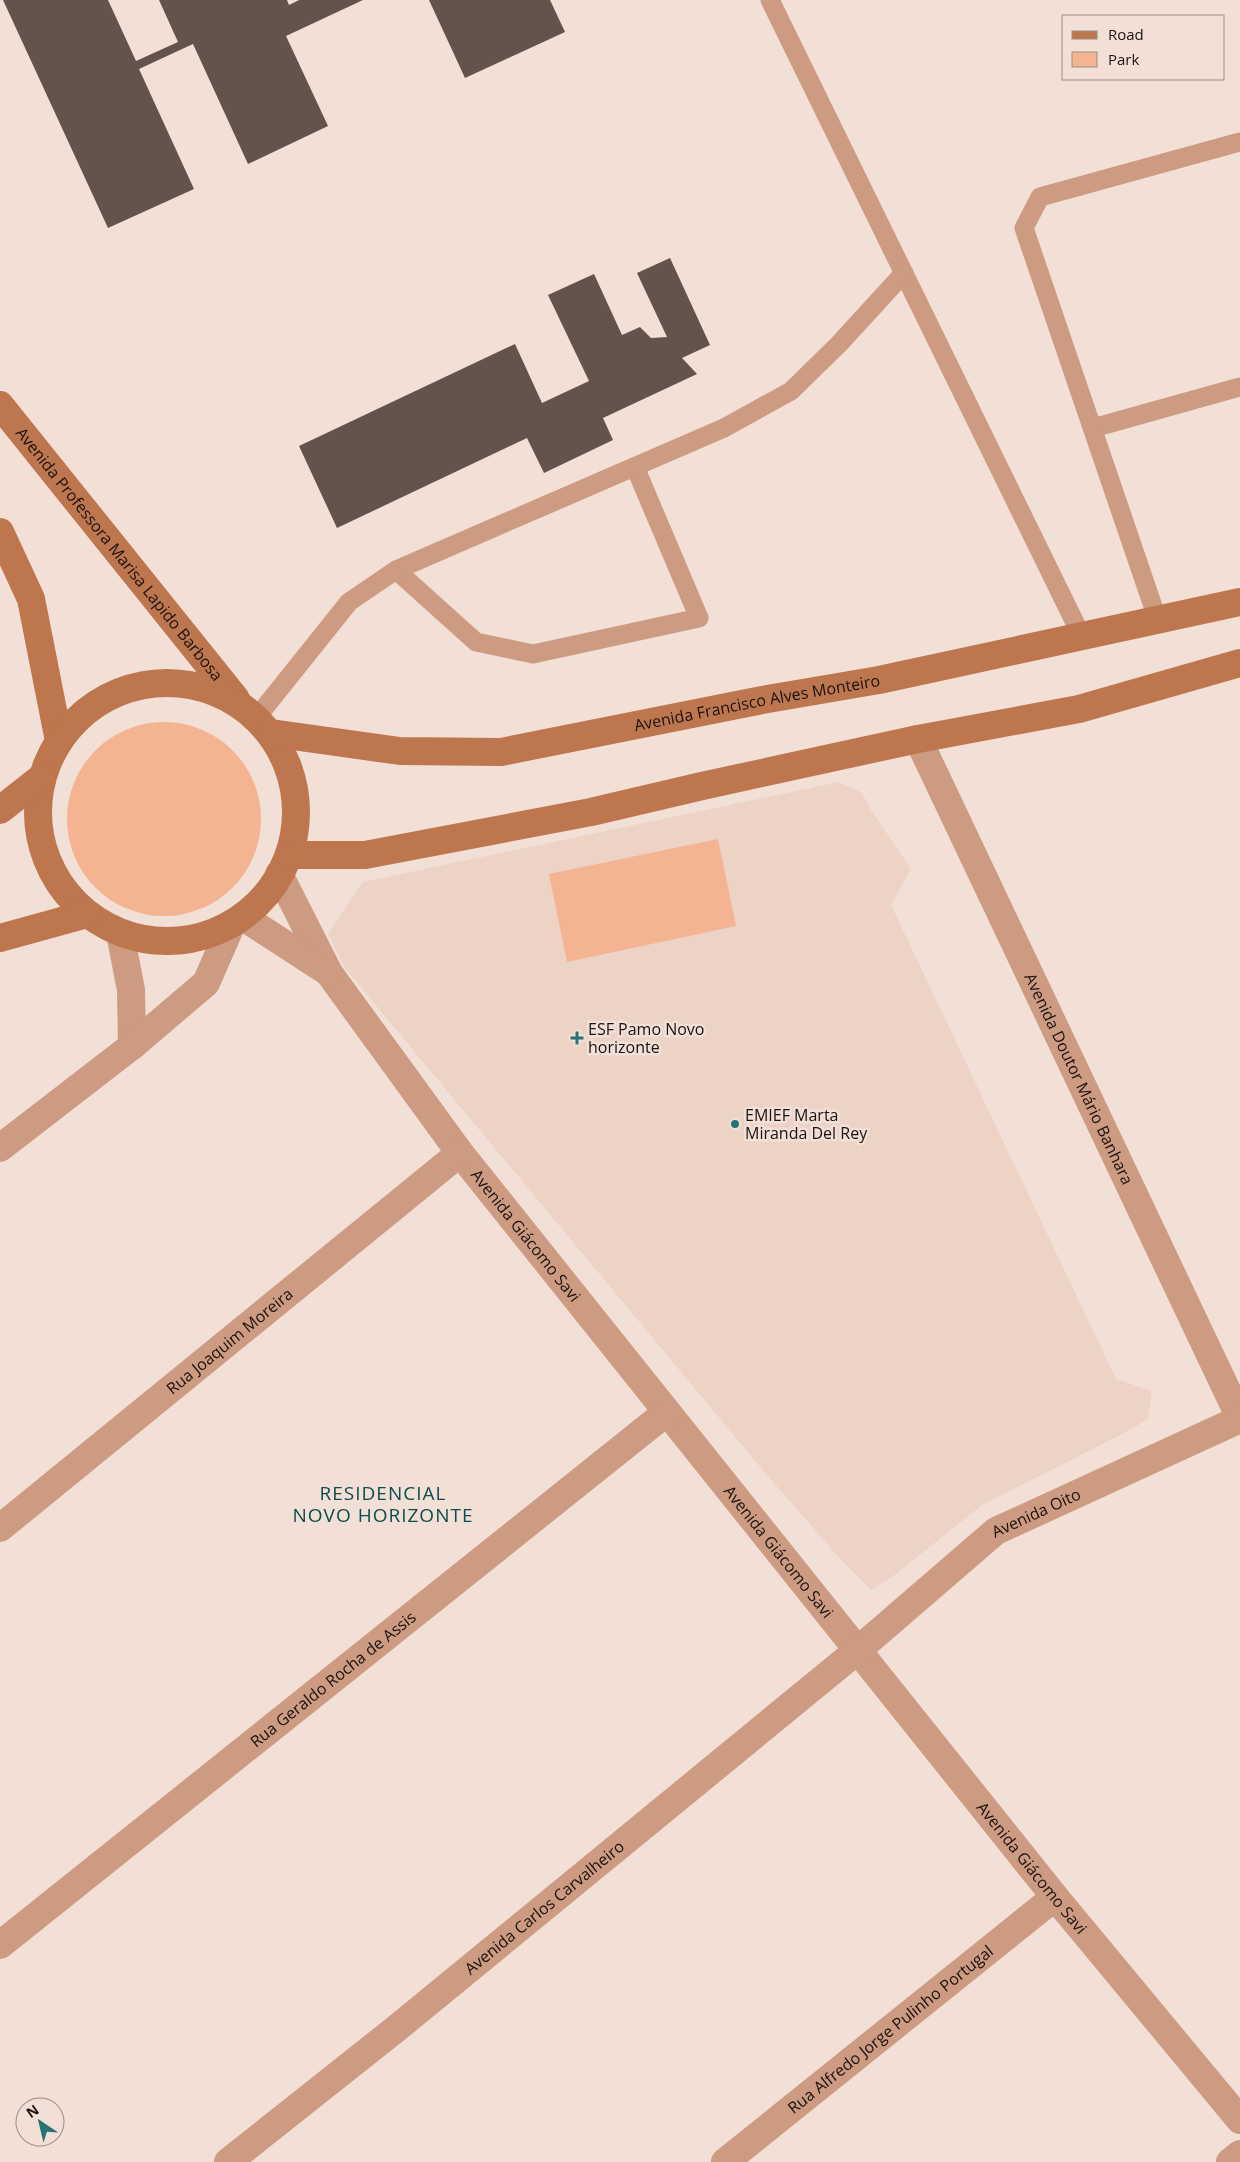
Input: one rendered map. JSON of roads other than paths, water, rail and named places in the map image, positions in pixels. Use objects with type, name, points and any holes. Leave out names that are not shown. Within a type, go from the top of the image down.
[{"type":"main road","name":"Avenida Professora Marisa Lapido Barbosa","points":[[0,405],[256,718],[291,771],[298,813],[284,864]]},
{"type":"main road","points":[[0,532],[30,599],[59,740]]},
{"type":"main road","name":"Avenida Francisco Alves Monteiro","points":[[42,777],[59,740],[87,711],[123,690],[163,682],[203,687],[256,718],[400,751],[501,752],[762,700],[879,680],[1240,602]]},
{"type":"main road","points":[[42,777],[37,815],[43,853],[60,887],[87,914],[120,933],[150,941],[195,936],[237,922],[269,892],[284,864],[365,855],[591,812],[918,739],[1079,709],[1240,663]]},
{"type":"main road","points":[[0,810],[42,777]]},
{"type":"main road","points":[[0,938],[87,914]]},
{"type":"street","name":"Avenida Doutor Mário Banhara","points":[[918,739],[1240,1418]]},
{"type":"street","name":"Avenida Giácomo Savi","points":[[284,864],[329,973],[460,1154],[1055,1897],[1240,2120]]},
{"type":"street","name":"Avenida Giácomo Savi","points":[[237,922],[329,973]]},
{"type":"street","points":[[0,1148],[132,1046],[206,983],[237,922]]},
{"type":"street","points":[[120,933],[132,990],[132,1046]]},
{"type":"street","name":"Rua Joaquim Moreira","points":[[0,1528],[460,1154]]},
{"type":"street","name":"Rua Geraldo Rocha de Assis","points":[[0,1945],[667,1412]]},
{"type":"street","name":"Avenida Oito","points":[[858,1650],[996,1531],[1240,1418]]},
{"type":"street","name":"Avenida Carlos Carvalheiro","points":[[228,2162],[397,2028],[858,1650]]},
{"type":"street","name":"Rua Alfredo Jorge Pulinho Portugal","points":[[726,2162],[1055,1897]]},
{"type":"street","points":[[1230,2162],[1240,2154]]},
{"type":"lane","points":[[770,0],[1082,637]]},
{"type":"lane","points":[[1158,621],[1024,228],[1040,197],[1240,142]]},
{"type":"lane","points":[[256,718],[349,602],[396,570],[724,428],[792,391],[839,344],[904,273]]},
{"type":"lane","points":[[1093,428],[1240,387]]},
{"type":"lane","points":[[396,570],[476,642],[533,654],[699,618],[635,467]]},
{"type":"place","name":"ESF Pamo Novo horizonte","points":[[577,1038]]},
{"type":"place","name":"EMIEF Marta Miranda Del Rey","points":[[735,1124]]},
{"type":"district","name":"RESIDENCIAL NOVO HORIZONTE","points":[[383,1504]]}]
